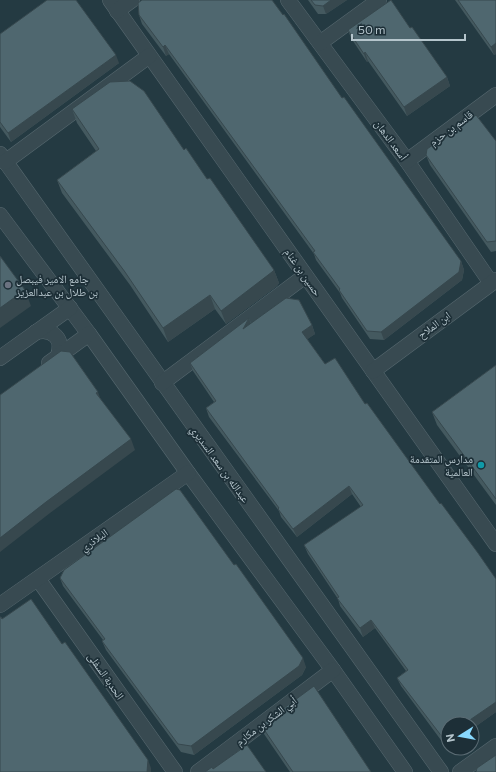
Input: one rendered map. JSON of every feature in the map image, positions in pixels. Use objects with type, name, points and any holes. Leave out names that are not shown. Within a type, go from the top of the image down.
[{"type":"street","points":[[113,6],[132,0]]},
{"type":"street","name":"أسعد الدهان","points":[[288,0],[407,161],[493,282]]},
{"type":"street","points":[[320,43],[379,0]]},
{"type":"street","name":"حسين بن غنام","points":[[113,6],[496,544]]},
{"type":"street","points":[[3,158],[149,56]]},
{"type":"street","name":"قاسم بن حزم","points":[[407,161],[496,95]]},
{"type":"street","name":"عبدالله بن سعد السديري","points":[[3,158],[162,383],[441,772]]},
{"type":"street","points":[[0,215],[90,334],[188,474],[333,670],[405,772]]},
{"type":"street","points":[[162,383],[305,276]]},
{"type":"street","name":"ابن الملاح","points":[[373,371],[493,282]]},
{"type":"street","points":[[0,358],[70,308]]},
{"type":"street","points":[[36,332],[47,331],[56,337],[60,342],[61,348],[58,356]]},
{"type":"street","points":[[35,373],[90,334]]},
{"type":"street","name":"البلاذري","points":[[0,605],[188,474]]},
{"type":"street","name":"الحدبة السفلى","points":[[38,579],[175,772]]},
{"type":"street","name":"أبي الشكر بن مكارم","points":[[198,772],[333,670]]},
{"type":"street","points":[[460,772],[496,746]]},
{"type":"building","points":[[47,0],[76,0],[116,55],[8,133],[0,122],[0,34]]},
{"type":"building","points":[[142,0],[272,0],[283,15],[284,14],[342,98],[344,97],[461,261],[459,272],[381,332],[367,331],[339,290],[340,289],[313,252],[315,251],[165,45],[163,47],[139,15],[138,3]]},
{"type":"building","points":[[311,0],[331,0],[323,6],[315,5]]},
{"type":"building","points":[[391,0],[447,77],[404,107],[348,30]]},
{"type":"building","points":[[458,0],[496,0],[496,43],[491,47]]},
{"type":"building","points":[[130,81],[144,91],[184,150],[186,148],[207,179],[210,178],[274,270],[221,311],[210,295],[163,328],[125,272],[57,180],[99,149],[72,109],[110,82]]},
{"type":"building","points":[[476,115],[496,141],[496,241],[487,242],[426,155],[427,149]]},
{"type":"building","points":[[0,256],[25,290],[0,308]]},
{"type":"building","points":[[286,298],[299,300],[312,325],[302,332],[325,364],[335,358],[365,404],[367,403],[496,579],[496,702],[476,716],[440,716],[440,734],[397,678],[408,670],[371,620],[360,628],[337,598],[339,597],[304,545],[363,505],[349,486],[293,529],[206,408],[216,401],[190,363],[249,318],[243,329]]},
{"type":"building","points":[[61,351],[70,352],[98,392],[96,393],[131,439],[0,538],[0,395]]},
{"type":"building","name":"مدارس المتقدمة العالمية","points":[[496,365],[496,499],[432,412]]},
{"type":"building","points":[[176,489],[180,490],[234,565],[236,564],[303,658],[299,666],[191,746],[178,744],[102,641],[105,639],[60,578],[64,570]]},
{"type":"building","points":[[31,599],[62,644],[65,642],[148,760],[147,772],[0,772],[0,617],[2,619]]},
{"type":"building","points":[[314,686],[371,772],[293,772],[261,725]]},
{"type":"building","points":[[247,745],[266,772],[205,772],[212,767],[213,769]]},
{"type":"building","points":[[496,755],[496,772],[476,772],[477,768]]},
{"type":"place","name":"جامع الامير فيبصل بن طلال بن عبدالعزيز","points":[[8,285]]},
{"type":"place","name":"مدارس المتقدمة العالمية","points":[[481,465]]}]
